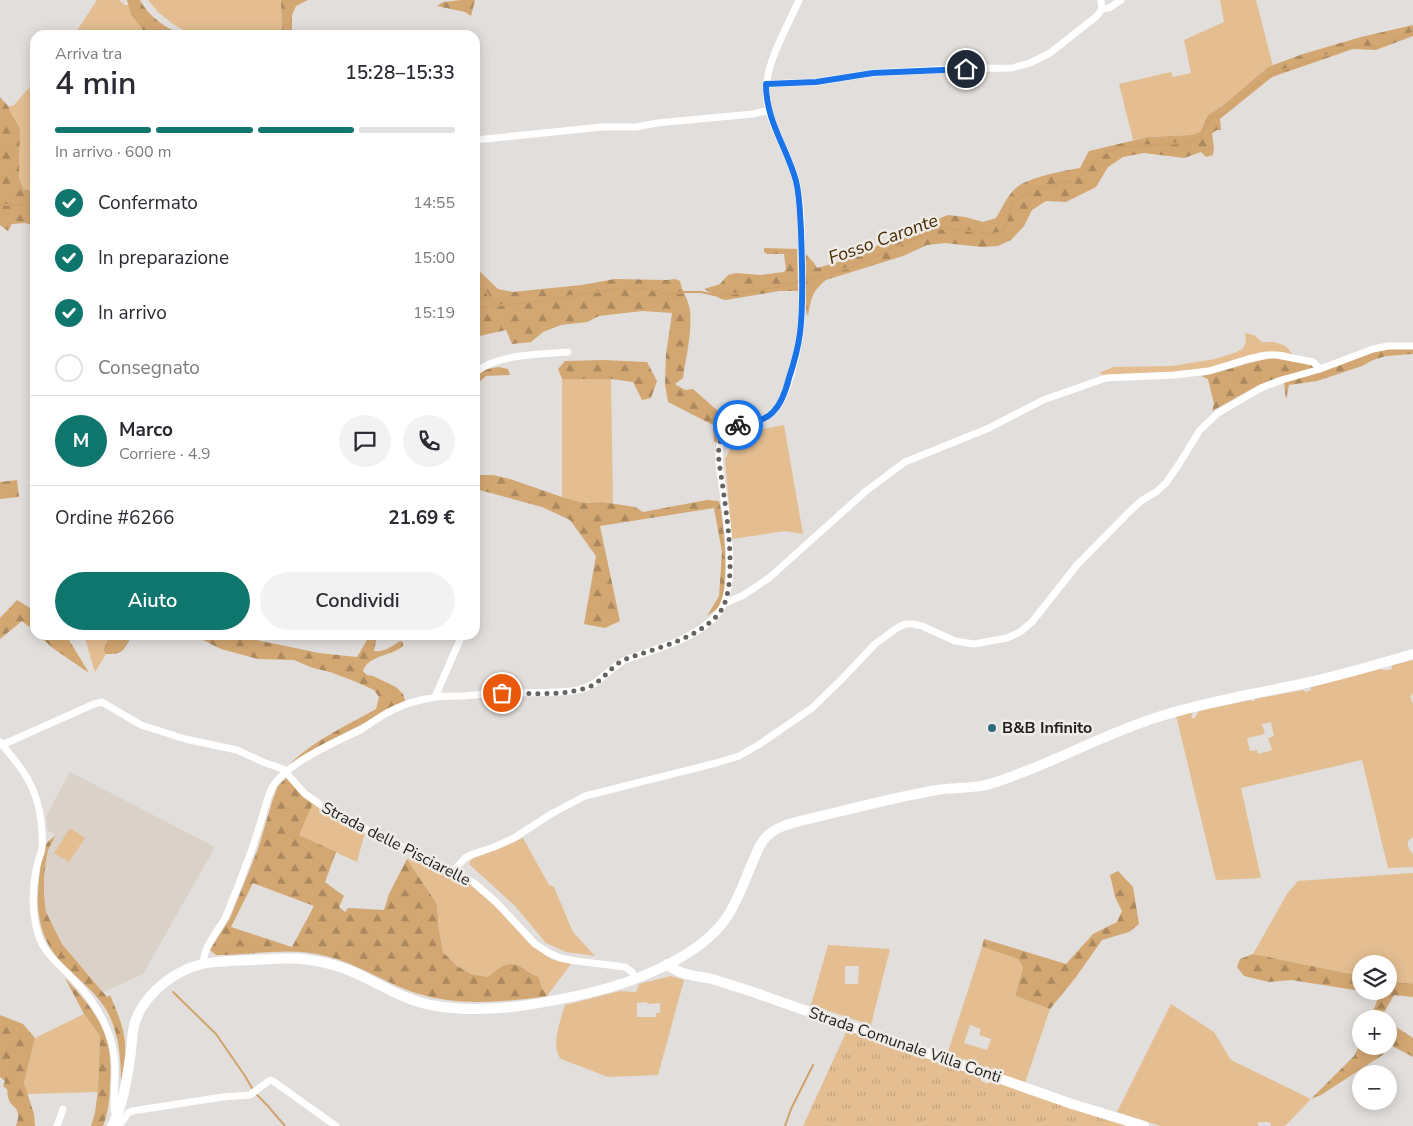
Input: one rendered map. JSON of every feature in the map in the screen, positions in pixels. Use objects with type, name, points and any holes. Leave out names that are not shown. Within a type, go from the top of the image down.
[{"type":"main road","points":[[116,1123],[126,1085],[133,1031],[143,1005],[168,980],[192,967],[203,964],[287,959],[308,960],[348,970],[405,997],[426,1004],[472,1009],[512,1008],[609,988],[667,964],[698,946],[719,927],[733,907],[761,843],[778,828],[921,793],[990,784],[1056,758],[1120,729],[1165,714],[1340,675],[1413,654]]},
{"type":"main road","name":"Strada Comunale Villa Conti","points":[[667,964],[680,972],[750,991],[1072,1104],[1144,1126]]},
{"type":"street","points":[[203,964],[208,944],[225,918],[253,849],[273,785],[304,759],[362,729],[396,708],[435,698],[502,693],[549,693],[582,689],[594,684],[623,660],[669,645],[690,635],[709,622],[725,603],[728,593],[729,567],[727,524],[720,462],[721,439],[728,430],[742,424],[766,418],[779,404],[786,388],[800,332],[802,261],[800,212],[796,183],[768,110],[766,98],[766,84],[772,60],[799,0]]},
{"type":"street","points":[[766,84],[816,82],[873,73],[1012,68],[1030,63],[1050,53],[1098,16],[1102,9],[1101,0]]},
{"type":"street","points":[[1102,9],[1109,8],[1121,0]]},
{"type":"street","points":[[480,139],[602,127],[636,127],[657,123],[753,114],[768,110]]},
{"type":"street","points":[[453,871],[465,858],[514,838],[551,814],[585,796],[716,763],[746,752],[812,708],[840,682],[875,644],[905,624],[922,626],[955,641],[974,644],[1007,638],[1020,632],[1032,622],[1076,565],[1142,500],[1156,492],[1166,482],[1200,430],[1218,413],[1261,388],[1373,349],[1388,346],[1413,346]]},
{"type":"street","points":[[480,369],[494,362],[520,356],[568,352]]},
{"type":"street","points":[[725,603],[742,596],[769,578],[866,491],[905,462],[989,428],[1043,400],[1106,378],[1174,375],[1209,371],[1267,355],[1277,354],[1313,362],[1320,369]]},
{"type":"street","points":[[435,698],[460,640]]},
{"type":"street","name":"Strada delle Pisciarelle","points":[[1,743],[102,702],[141,725],[185,739],[237,750],[262,762],[283,769],[305,794],[334,814],[453,871],[474,884],[496,902],[535,944],[549,953],[560,958],[576,961],[625,967],[632,972],[635,978]]},
{"type":"street","points":[[1,743],[30,782],[40,810],[42,850],[36,868],[33,903],[34,920],[38,936],[46,951],[89,997],[108,1032],[115,1067],[114,1110],[116,1123]]},
{"type":"street","points":[[116,1123],[132,1111],[250,1095],[270,1080],[336,1126]]},
{"type":"street","points":[[57,1126],[63,1109]]},
{"type":"shaded area","points":[[70,772],[215,847],[143,974],[104,992],[62,944],[46,912],[44,878],[46,861],[48,850],[56,835],[48,831],[46,816]]},
{"type":"green space","points":[[97,0],[119,0],[125,5],[129,5],[131,15],[143,30],[77,30]]},
{"type":"green space","points":[[127,0],[140,0],[152,16],[172,30],[143,30],[131,15]]},
{"type":"green space","points":[[148,0],[281,0],[282,30],[183,30],[158,12]]},
{"type":"green space","points":[[281,0],[308,0],[296,6],[292,15],[292,30],[282,30]]},
{"type":"green space","points":[[475,0],[471,16],[465,12],[437,6],[443,2]]},
{"type":"green space","points":[[1220,0],[1256,0],[1273,66],[1268,67],[1221,107],[1208,115],[1200,132],[1191,135],[1148,137],[1133,140],[1119,84],[1171,72],[1173,77],[1191,73],[1184,40],[1224,22]]},
{"type":"green space","points":[[1413,25],[1413,36],[1376,50],[1353,49],[1272,77],[1220,119],[1221,130],[1212,133],[1213,155],[1206,157],[1201,152],[1184,158],[1144,153],[1123,157],[1108,167],[1096,187],[1066,202],[1046,201],[1032,210],[1024,226],[1011,240],[998,246],[982,247],[945,243],[927,245],[903,256],[826,280],[813,296],[808,316],[806,312],[806,254],[817,268],[859,256],[889,239],[948,215],[983,222],[996,218],[1007,198],[1016,188],[1037,178],[1080,168],[1089,151],[1148,137],[1191,135],[1200,132],[1208,115],[1221,107],[1268,67],[1303,54],[1361,37]]},
{"type":"green space","points":[[30,87],[30,190],[24,190],[19,178],[20,128],[8,106],[13,106]]},
{"type":"green space","points":[[0,97],[8,106],[20,128],[19,178],[24,190],[30,190],[30,224],[12,224],[8,231],[0,225]]},
{"type":"green space","points":[[764,248],[797,249],[798,291],[779,291],[726,300],[704,289],[720,284],[728,275],[736,273],[761,275],[784,272],[786,269],[784,254],[767,254],[764,252]]},
{"type":"green space","points":[[480,272],[498,289],[513,292],[581,285],[615,279],[675,279],[680,281],[687,300],[690,328],[683,378],[675,384],[685,390],[693,389],[718,411],[741,416],[758,417],[738,421],[728,427],[717,443],[714,441],[713,425],[668,402],[665,384],[666,355],[672,313],[642,311],[599,316],[587,322],[561,325],[543,332],[531,342],[512,344],[506,330],[480,336]]},
{"type":"green space","points":[[1245,333],[1254,335],[1262,342],[1274,342],[1286,346],[1293,355],[1284,352],[1261,352],[1210,368],[1169,373],[1104,375],[1099,373],[1113,367],[1172,366],[1215,359],[1237,352],[1243,348],[1246,342]]},
{"type":"green space","points":[[1413,348],[1413,354],[1386,356],[1317,381],[1289,385],[1286,400],[1284,382],[1373,352]]},
{"type":"green space","points":[[1274,358],[1314,366],[1313,369],[1279,377],[1259,385],[1212,411],[1214,404],[1208,379],[1201,376]]},
{"type":"green space","points":[[565,361],[647,362],[657,381],[651,398],[642,400],[633,382],[611,379],[562,379],[558,369]]},
{"type":"green space","points":[[492,368],[508,369],[510,375],[486,376],[480,381],[480,373]]},
{"type":"green space","points":[[562,379],[611,379],[613,504],[602,502],[584,503],[562,497]]},
{"type":"green space","points":[[784,425],[803,534],[785,531],[732,539],[725,459],[734,441],[752,431]]},
{"type":"green space","points":[[480,475],[493,475],[510,479],[584,503],[602,502],[635,507],[643,512],[707,500],[719,501],[723,523],[725,570],[722,598],[719,606],[707,616],[719,596],[722,552],[714,508],[600,526],[620,621],[605,628],[584,624],[596,556],[570,520],[542,507],[480,490]]},
{"type":"green space","points":[[17,480],[19,497],[0,499],[0,482]]},
{"type":"green space","points":[[17,600],[30,608],[30,628],[22,621],[0,639],[0,618]]},
{"type":"green space","points":[[44,640],[69,640],[89,673]]},
{"type":"green space","points":[[85,640],[108,640],[103,650],[106,654],[95,672]]},
{"type":"green space","points":[[108,640],[129,640],[122,650],[116,654],[106,654],[103,650]]},
{"type":"green space","points":[[203,640],[257,640],[319,653],[357,657],[367,640],[376,640],[374,651],[385,650],[400,641],[403,642],[403,646],[370,662],[363,671],[367,675],[396,687],[403,694],[406,703],[332,740],[289,765],[309,748],[376,709],[379,697],[374,690],[354,681],[294,660],[258,659],[221,649]]},
{"type":"green space","points":[[1413,660],[1413,694],[1410,696],[1413,704],[1413,837],[1409,840],[1408,845],[1413,854],[1413,867],[1388,868],[1362,760],[1241,788],[1261,878],[1216,880],[1176,716],[1193,712],[1191,717],[1194,719],[1199,711],[1303,690],[1306,692],[1311,690],[1311,687],[1380,669],[1390,670],[1392,665]],"holes":[[[1271,722],[1274,736],[1268,738],[1272,750],[1258,754],[1257,750],[1250,751],[1247,738],[1265,734],[1262,724]]]},
{"type":"green space","points":[[286,778],[313,803],[299,835],[336,852],[325,882],[344,896],[339,907],[345,912],[348,908],[384,910],[389,894],[407,859],[437,904],[443,952],[457,966],[471,974],[488,977],[505,965],[517,965],[539,977],[541,986],[547,996],[494,1002],[441,999],[407,990],[337,959],[313,953],[288,951],[216,955],[210,950],[230,918],[258,849],[278,786]],"holes":[[[253,883],[314,906],[292,947],[231,927]]]},
{"type":"green space","points":[[313,803],[334,818],[365,832],[357,862],[298,835]]},
{"type":"green space","points":[[70,828],[85,838],[69,862],[54,853]]},
{"type":"green space","points":[[56,835],[48,850],[46,861],[44,895],[46,912],[62,944],[107,997],[110,995],[125,1039],[125,1059],[121,1082],[118,1046],[114,1028],[107,1011],[92,992],[55,955],[44,935],[41,925],[38,892],[42,861],[47,843]]},
{"type":"green space","points":[[523,838],[549,885],[554,887],[573,932],[595,956],[566,952],[546,943],[515,906],[469,864],[472,859]]},
{"type":"green space","points":[[417,857],[469,883],[500,911],[529,943],[551,959],[571,964],[547,996],[541,986],[539,977],[519,966],[513,964],[505,965],[488,977],[471,974],[457,966],[443,952],[437,904],[407,859]]},
{"type":"green space","points":[[1118,871],[1133,887],[1139,924],[1129,932],[1102,940],[1076,977],[1050,1009],[1015,996],[1023,968],[1018,959],[982,947],[984,939],[1066,964],[1093,934],[1117,922],[1122,911],[1115,897],[1110,875]]},
{"type":"green space","points":[[1413,873],[1413,984],[1397,982],[1397,955],[1352,955],[1352,974],[1253,954],[1287,894],[1298,881]]},
{"type":"green space","points":[[828,945],[890,949],[871,1025],[811,1005]],"holes":[[[845,966],[859,966],[858,984],[845,984]]]},
{"type":"green space","points":[[982,947],[1018,959],[1023,968],[1015,996],[1050,1009],[1025,1083],[998,1073],[993,1068],[992,1071],[986,1066],[984,1068],[977,1066],[975,1062],[966,1062],[966,1059],[963,1060],[947,1055]],"holes":[[[970,1025],[981,1029],[979,1035],[991,1039],[987,1050],[964,1043]]]},
{"type":"green space","points":[[1253,954],[1352,974],[1352,990],[1291,980],[1269,982],[1244,976],[1237,967],[1240,959]]},
{"type":"green space","points":[[671,976],[684,980],[658,1075],[608,1077],[561,1059],[556,1047],[556,1040],[565,1005],[620,991],[636,992],[639,984]],"holes":[[[647,1002],[648,1004],[660,1003],[660,1013],[656,1013],[656,1017],[637,1017],[637,1003]]]},
{"type":"green space","points":[[65,978],[94,1013],[108,1043],[110,1055],[110,1095],[103,1126],[91,1126],[95,1113],[98,1089],[100,1036],[84,1014]]},
{"type":"green space","points":[[1397,982],[1413,984],[1413,997],[1397,995]]},
{"type":"green space","points":[[1377,1000],[1391,1000],[1385,1010],[1374,1010]]},
{"type":"green space","points":[[1171,1004],[1214,1032],[1231,1060],[1311,1099],[1285,1126],[1271,1126],[1270,1122],[1258,1122],[1258,1126],[1161,1126],[1117,1112]]},
{"type":"green space","points":[[84,1014],[100,1036],[98,1092],[27,1094],[24,1083],[35,1038]]},
{"type":"green space","points":[[0,1015],[23,1024],[35,1038],[24,1083],[34,1114],[35,1126],[16,1126],[18,1114],[9,1101],[7,1089],[3,1086],[5,1081],[0,1077]]},
{"type":"green space","points":[[1397,1027],[1413,1038],[1413,1057],[1397,1049]]},
{"type":"green space","points":[[847,1030],[980,1076],[981,1081],[988,1084],[992,1080],[1130,1126],[803,1126]]},
{"type":"green space","points":[[1382,1055],[1367,1065],[1352,1065],[1352,1075],[1321,1095],[1311,1099],[1354,1056]]},
{"type":"waterway","name":"Fosso Caronte","points":[[480,307],[634,288],[653,290],[669,295],[684,292],[701,292],[719,296],[778,287],[848,268],[929,232],[943,228],[994,234],[1003,231],[1013,202],[1030,191],[1073,180],[1107,152],[1119,147],[1184,143],[1200,138],[1211,117],[1222,115],[1259,82],[1271,74],[1345,48],[1353,46],[1373,47],[1413,33]]},
{"type":"waterway","name":"Fosso Caronte","points":[[0,205],[30,206]]},
{"type":"waterway","points":[[480,287],[487,293],[494,305]]},
{"type":"waterway","points":[[173,992],[216,1034],[252,1088]]},
{"type":"waterway","points":[[785,1126],[791,1109],[813,1065]]},
{"type":"waterway","points":[[257,1095],[285,1126]]},
{"type":"way so far","points":[[502,693],[549,693],[582,689],[594,684],[623,660],[669,645],[690,635],[709,622],[719,612],[725,603],[729,582],[727,524],[720,462],[720,444],[724,434],[738,425]]},
{"type":"place","name":"B&B Infinito","points":[[992,728]]},
{"type":"route","points":[[738,425],[766,418],[775,410],[790,378],[800,332],[802,301],[798,195],[794,174],[768,110],[766,84],[816,82],[873,73],[966,69]]}]
